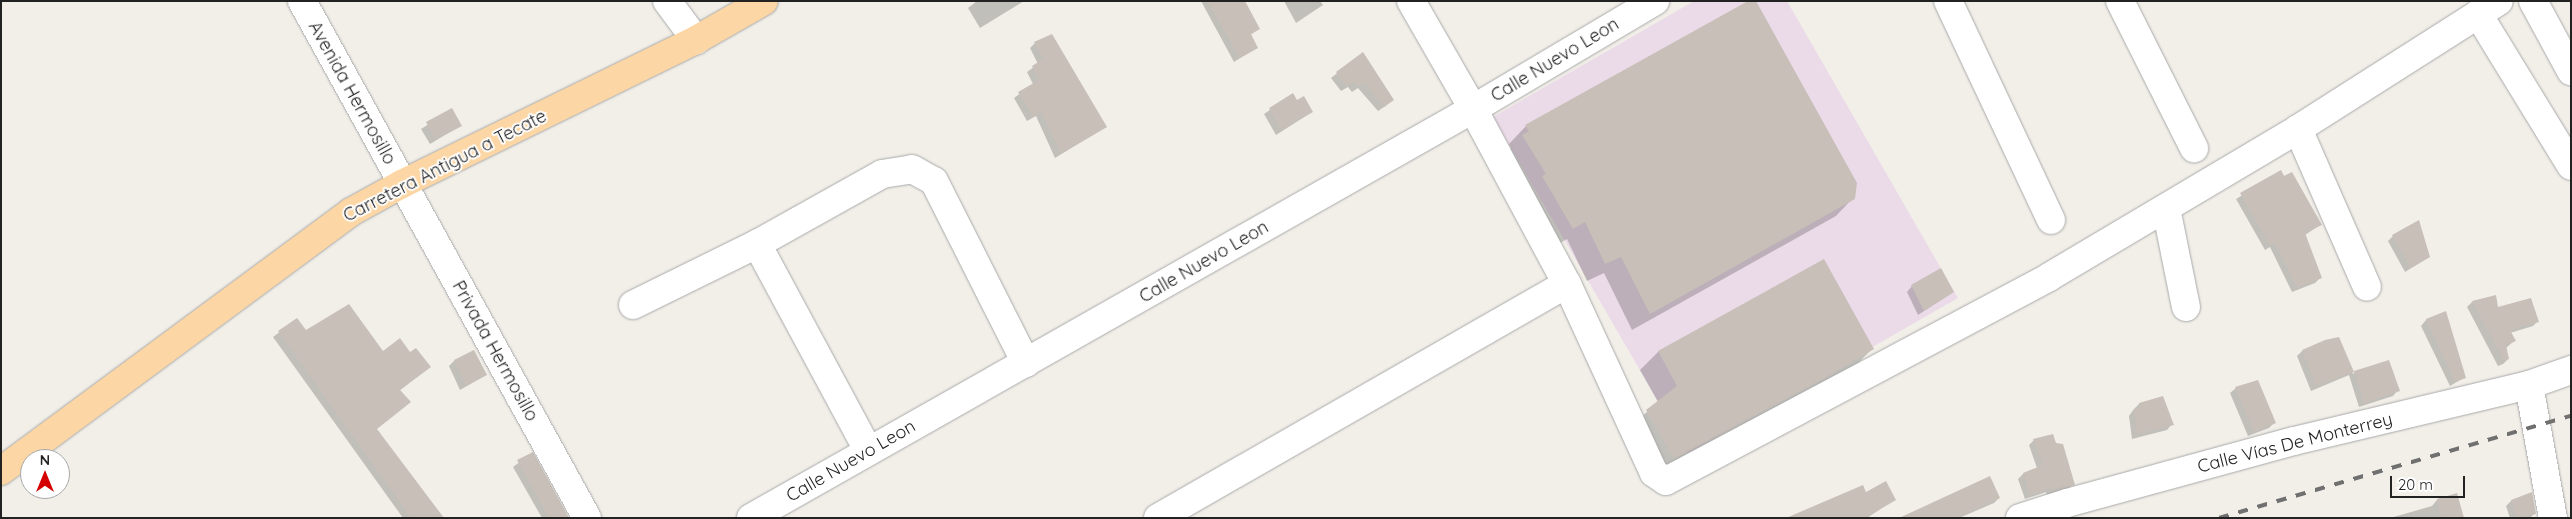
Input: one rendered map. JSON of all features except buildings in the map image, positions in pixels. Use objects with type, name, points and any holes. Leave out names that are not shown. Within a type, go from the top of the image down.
[{"type":"main road","name":"Carretera Antigua a Tecate","points":[[1,472],[351,212],[402,184],[696,40],[764,1]]},
{"type":"street","name":"Avenida Hermosillo","points":[[302,1],[402,184]]},
{"type":"street","points":[[667,1],[696,40]]},
{"type":"street","points":[[1411,1],[1473,109],[1567,284],[1654,473],[1666,481],[2049,277],[2298,129],[2489,8],[2571,166]]},
{"type":"street","name":"Calle Nuevo Leon","points":[[751,518],[1473,109],[1655,1]]},
{"type":"street","points":[[1948,1],[2051,220]]},
{"type":"street","points":[[2120,1],[2194,148]]},
{"type":"street","points":[[2533,1],[2571,71]]},
{"type":"street","points":[[2298,129],[2367,287]]},
{"type":"street","points":[[633,306],[757,244],[882,174],[912,169],[934,181],[1026,363]]},
{"type":"street","name":"Privada Hermosillo","points":[[402,184],[587,518]]},
{"type":"street","points":[[2166,208],[2186,307]]},
{"type":"street","points":[[757,244],[868,450]]},
{"type":"street","points":[[1158,518],[1567,284]]},
{"type":"street","name":"Calle Vías De Monterrey","points":[[2020,518],[2067,503],[2294,442],[2528,384],[2571,370]]},
{"type":"street","points":[[2528,384],[2553,518]]},
{"type":"shaded area","points":[[1694,1],[1787,1],[1958,298],[1688,453],[1493,117]]},
{"type":"railway","points":[[2219,518],[2571,416]]}]
